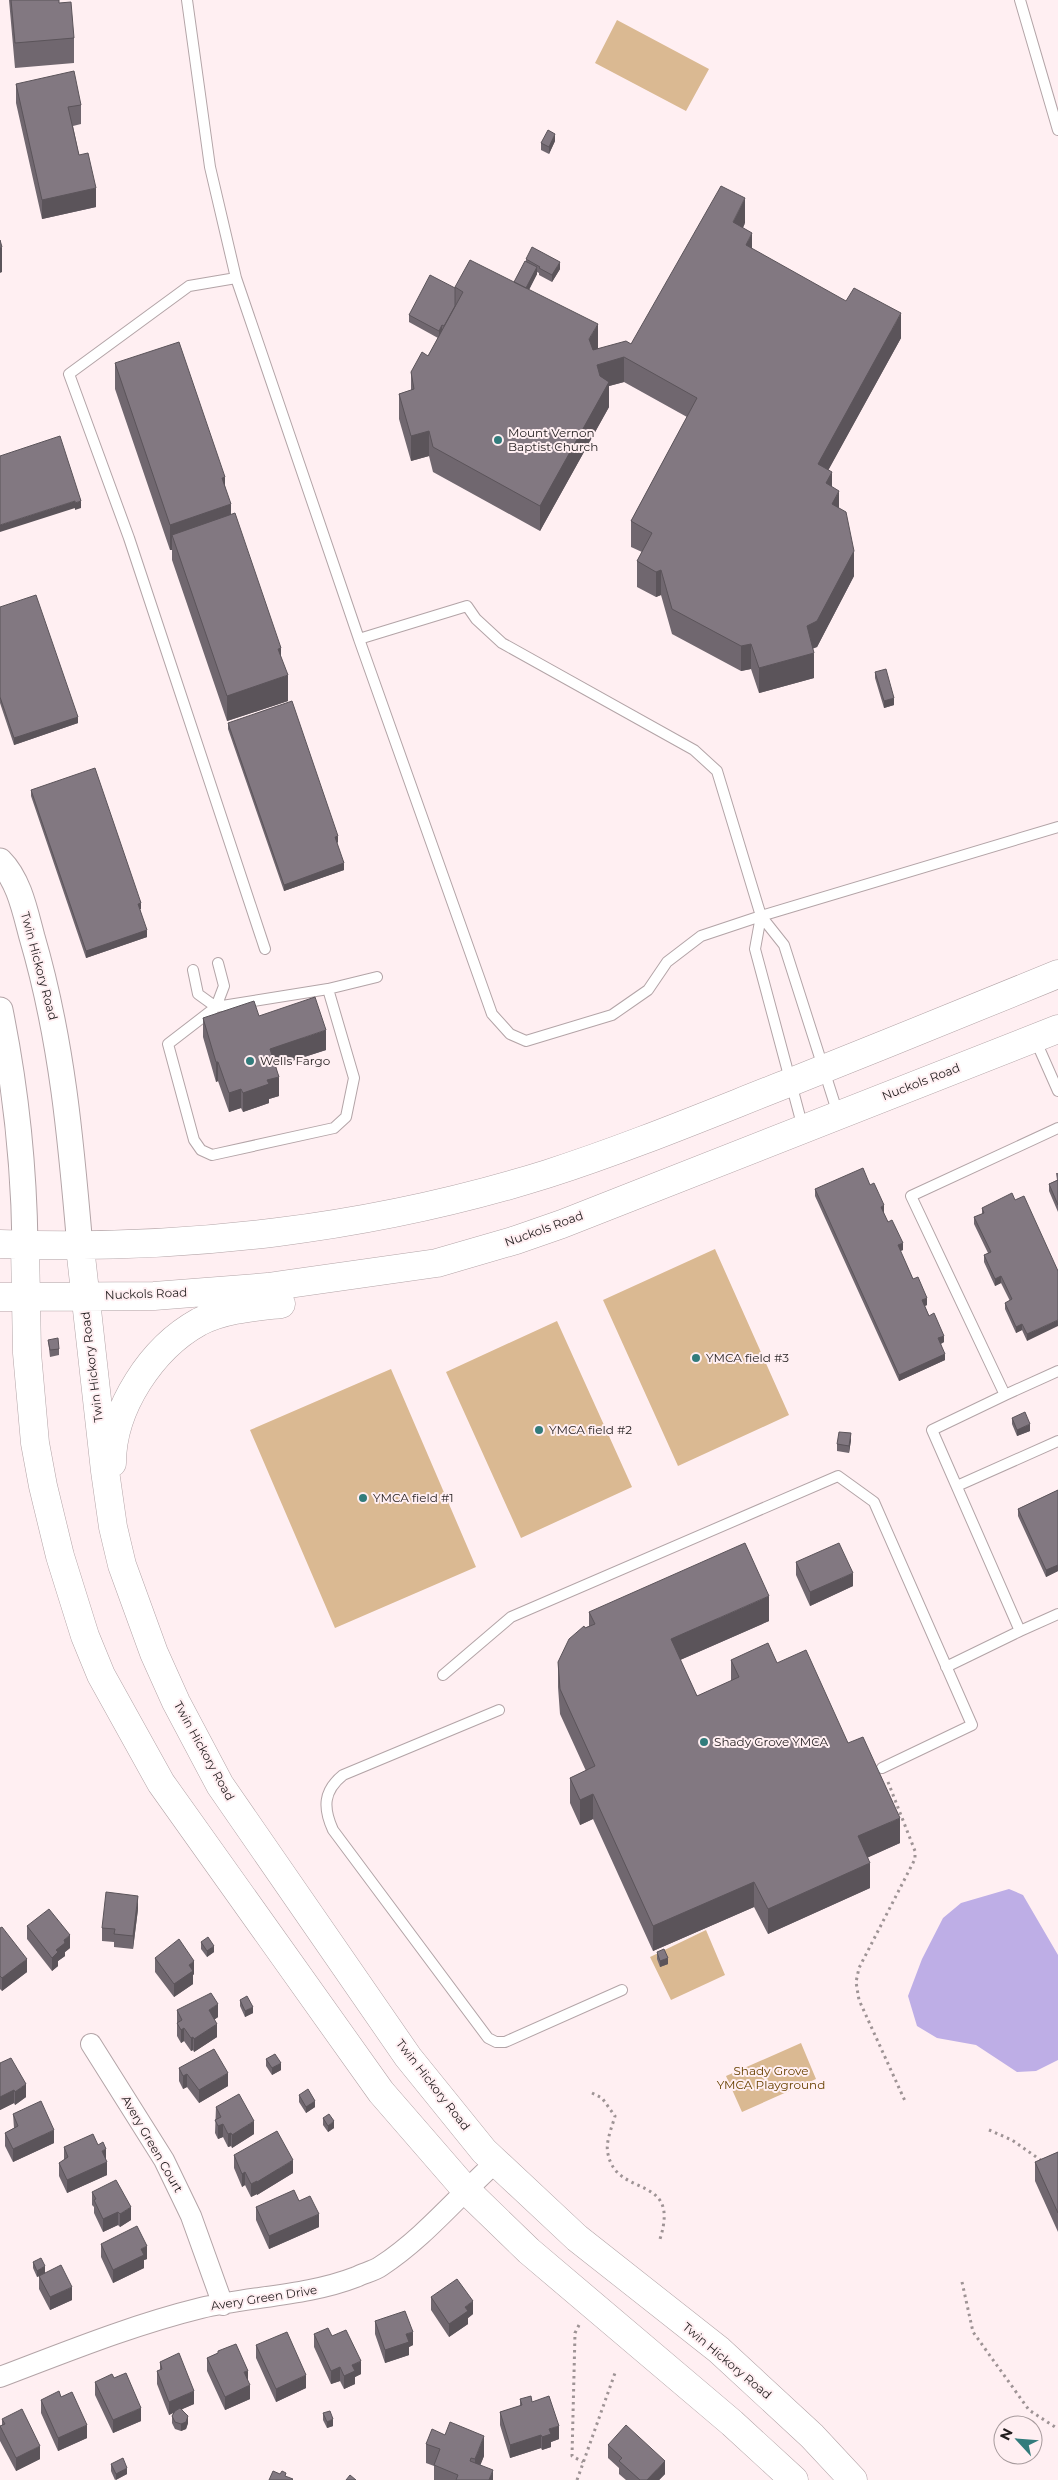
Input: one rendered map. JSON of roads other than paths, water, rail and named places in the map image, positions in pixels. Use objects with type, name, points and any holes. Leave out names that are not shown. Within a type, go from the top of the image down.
[{"type":"main road","points":[[794,2480],[732,2423],[530,2251],[466,2190],[381,2092],[161,1783],[101,1675],[72,1595],[43,1486],[13,1297],[13,1245],[80,1246],[270,1233],[320,1226],[439,1203],[545,1174],[620,1149],[823,1070],[1058,974]]},
{"type":"main road","name":"Nuckols Road","points":[[13,1297],[154,1296],[268,1287],[437,1263],[552,1227],[1046,1033]]},
{"type":"main road","name":"Twin Hickory Road","points":[[80,1246],[84,1296],[113,1527],[125,1574],[154,1653],[176,1702],[220,1785],[408,2057],[496,2162],[577,2238],[719,2350],[812,2436],[853,2480]]},
{"type":"main road","points":[[113,1527],[112,1460],[118,1431],[127,1404],[139,1379],[153,1360],[174,1340],[200,1322],[224,1313],[248,1307],[323,1298],[437,1263]]},
{"type":"street","name":"Twin Hickory Road","points":[[0,861],[10,871],[26,914],[56,1034],[69,1115],[80,1246]]},
{"type":"street","points":[[0,1010],[18,1115],[22,1155],[13,1245]]},
{"type":"street","name":"Avery Green Court","points":[[92,2044],[164,2160],[192,2216],[224,2305]]},
{"type":"street","name":"Avery Green Drive","points":[[0,2377],[81,2346],[163,2319],[224,2305],[331,2287],[380,2267],[431,2227],[496,2162]]},
{"type":"lane","points":[[187,0],[210,167],[236,278],[359,639],[492,1014],[510,1034],[526,1041],[612,1015],[648,990],[667,962],[701,936],[761,916],[1058,827]]},
{"type":"lane","points":[[1020,0],[1058,130]]},
{"type":"lane","points":[[236,278],[189,286],[69,374],[129,538],[265,948]]},
{"type":"lane","points":[[359,639],[468,606],[476,619],[502,643],[694,750],[716,771],[761,916],[784,945],[838,1115]]},
{"type":"lane","points":[[761,916],[755,949],[803,1128]]},
{"type":"lane","points":[[216,1007],[224,986],[218,963]]},
{"type":"lane","points":[[193,970],[198,994],[216,1007]]},
{"type":"lane","points":[[328,989],[354,1078],[346,1116],[334,1128],[212,1155],[202,1150],[194,1140],[168,1044],[216,1007],[328,989],[376,978]]},
{"type":"lane","points":[[1046,1033],[1058,1092]]},
{"type":"lane","points":[[1005,1395],[911,1196],[1058,1128]]},
{"type":"lane","points":[[1020,1631],[932,1430],[1058,1371]]},
{"type":"lane","points":[[957,1486],[1058,1441]]},
{"type":"lane","points":[[444,1675],[511,1617],[838,1476],[874,1502],[972,1725],[882,1768]]},
{"type":"lane","points":[[946,1667],[1058,1614]]},
{"type":"lane","points":[[499,1710],[343,1775],[333,1784],[328,1794],[326,1806],[330,1823],[488,2038],[496,2042],[505,2042],[622,1990]]},
{"type":"place","name":"Mount Vernon Baptist Church","points":[[498,440]]},
{"type":"place","name":"Wells Fargo","points":[[250,1061]]},
{"type":"place","name":"YMCA field #3","points":[[696,1358]]},
{"type":"place","name":"YMCA field #2","points":[[539,1430]]},
{"type":"place","name":"YMCA field #1","points":[[363,1498]]},
{"type":"place","name":"Shady Grove YMCA","points":[[704,1742]]},
{"type":"park label","name":"Shady Grove YMCA Playground","points":[[771,2078]]}]
